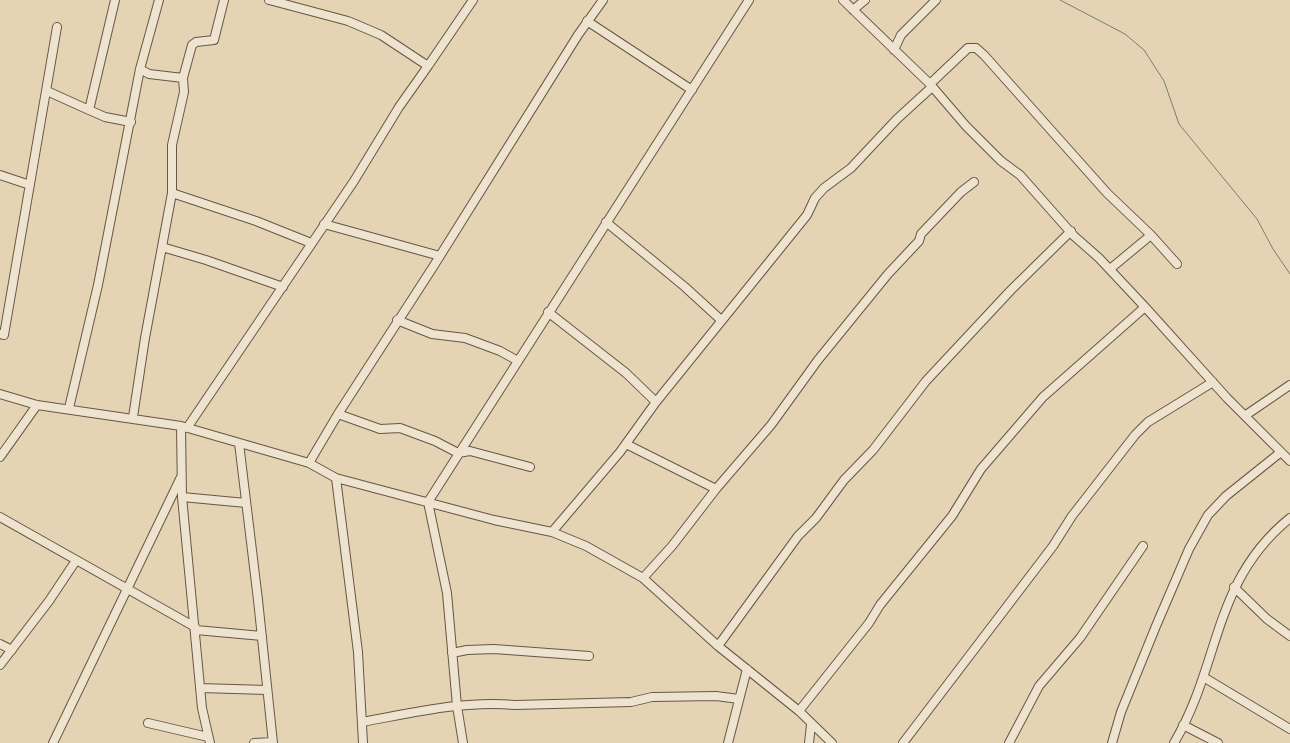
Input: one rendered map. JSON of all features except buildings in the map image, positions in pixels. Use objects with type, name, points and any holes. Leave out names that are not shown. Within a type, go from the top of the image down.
[{"type":"street","points":[[89,110],[115,0]]},
{"type":"street","points":[[69,408],[98,285],[140,70],[159,0]]},
{"type":"street","points":[[133,417],[144,338],[172,193],[170,156],[176,118],[184,92],[183,78],[192,45],[196,42],[214,40],[224,0]]},
{"type":"street","points":[[269,0],[348,21],[381,35],[428,66]]},
{"type":"street","points":[[148,723],[209,740],[200,688],[196,629],[182,496],[184,427],[283,287],[354,181],[399,107],[473,0]]},
{"type":"street","points":[[309,464],[397,320],[440,256],[603,0]]},
{"type":"street","points":[[462,743],[447,593],[428,502],[748,0]]},
{"type":"street","points":[[843,0],[931,85],[966,126],[1001,161],[1020,175],[1070,232],[1110,269],[1213,382],[1246,415],[1250,423],[1290,461]]},
{"type":"street","points":[[853,10],[865,0]]},
{"type":"street","points":[[894,50],[901,35],[936,0]]},
{"type":"street","points":[[588,21],[692,90]]},
{"type":"street","points":[[0,334],[4,335],[57,27]]},
{"type":"street","points":[[552,532],[626,444],[656,402],[807,215],[815,198],[863,157],[897,119],[968,48],[976,48],[1107,193],[1151,235],[1177,264]]},
{"type":"street","points":[[140,70],[149,74],[183,78]]},
{"type":"street","points":[[46,91],[105,117],[131,122]]},
{"type":"street","points":[[0,175],[30,185]]},
{"type":"street","points":[[643,578],[672,546],[716,489],[771,425],[818,360],[888,274],[919,241],[921,234],[961,192],[974,182]]},
{"type":"street","points":[[172,193],[256,221],[311,243]]},
{"type":"street","points":[[606,222],[685,287],[721,320]]},
{"type":"street","points":[[324,224],[411,246],[440,256]]},
{"type":"street","points":[[718,646],[798,536],[816,518],[844,480],[873,450],[926,381],[1006,296],[1070,232]]},
{"type":"street","points":[[1110,269],[1151,235]]},
{"type":"street","points":[[162,246],[283,287]]},
{"type":"street","points":[[799,711],[869,623],[880,605],[952,516],[981,469],[1043,397],[1145,307]]},
{"type":"street","points":[[548,312],[626,374],[656,402]]},
{"type":"street","points":[[397,320],[432,334],[465,338],[500,351],[518,361]]},
{"type":"street","points":[[903,743],[1053,546],[1087,496],[1135,434],[1148,422],[1213,382]]},
{"type":"street","points":[[1246,415],[1290,385]]},
{"type":"street","points":[[0,394],[37,405],[133,417],[184,427],[309,464],[336,478],[494,520],[552,532],[595,550],[643,578],[718,646],[799,711],[811,725],[832,743]]},
{"type":"street","points":[[0,457],[37,405]]},
{"type":"street","points":[[338,414],[380,428],[400,428],[435,441],[458,453],[470,451],[530,468]]},
{"type":"street","points":[[239,443],[273,742],[254,743]]},
{"type":"street","points":[[626,444],[716,489]]},
{"type":"street","points":[[1112,743],[1121,712],[1156,626],[1189,549],[1208,515],[1226,496],[1281,452]]},
{"type":"street","points":[[53,743],[182,476]]},
{"type":"street","points":[[336,478],[358,652],[363,743]]},
{"type":"street","points":[[182,496],[246,503]]},
{"type":"street","points":[[0,517],[75,562],[196,629],[262,636]]},
{"type":"street","points":[[1174,743],[1204,678],[1216,633],[1234,587],[1260,547],[1290,518]]},
{"type":"street","points":[[1009,743],[1039,686],[1080,638],[1143,546]]},
{"type":"street","points":[[0,665],[49,601],[75,562]]},
{"type":"street","points":[[1234,587],[1267,619],[1290,636]]},
{"type":"street","points":[[0,644],[12,650]]},
{"type":"street","points":[[452,654],[467,650],[494,649],[589,656]]},
{"type":"street","points":[[728,743],[747,669]]},
{"type":"street","points":[[1204,678],[1290,729]]},
{"type":"street","points":[[200,688],[267,690]]},
{"type":"street","points":[[362,722],[457,706],[497,703],[515,705],[631,702],[652,697],[716,696],[739,699]]},
{"type":"street","points":[[809,743],[811,725]]},
{"type":"street","points":[[1183,725],[1218,743]]},
{"type":"waterway","points":[[1060,0],[1125,34],[1144,50],[1164,81],[1179,124],[1257,219],[1273,249],[1290,274]]}]
